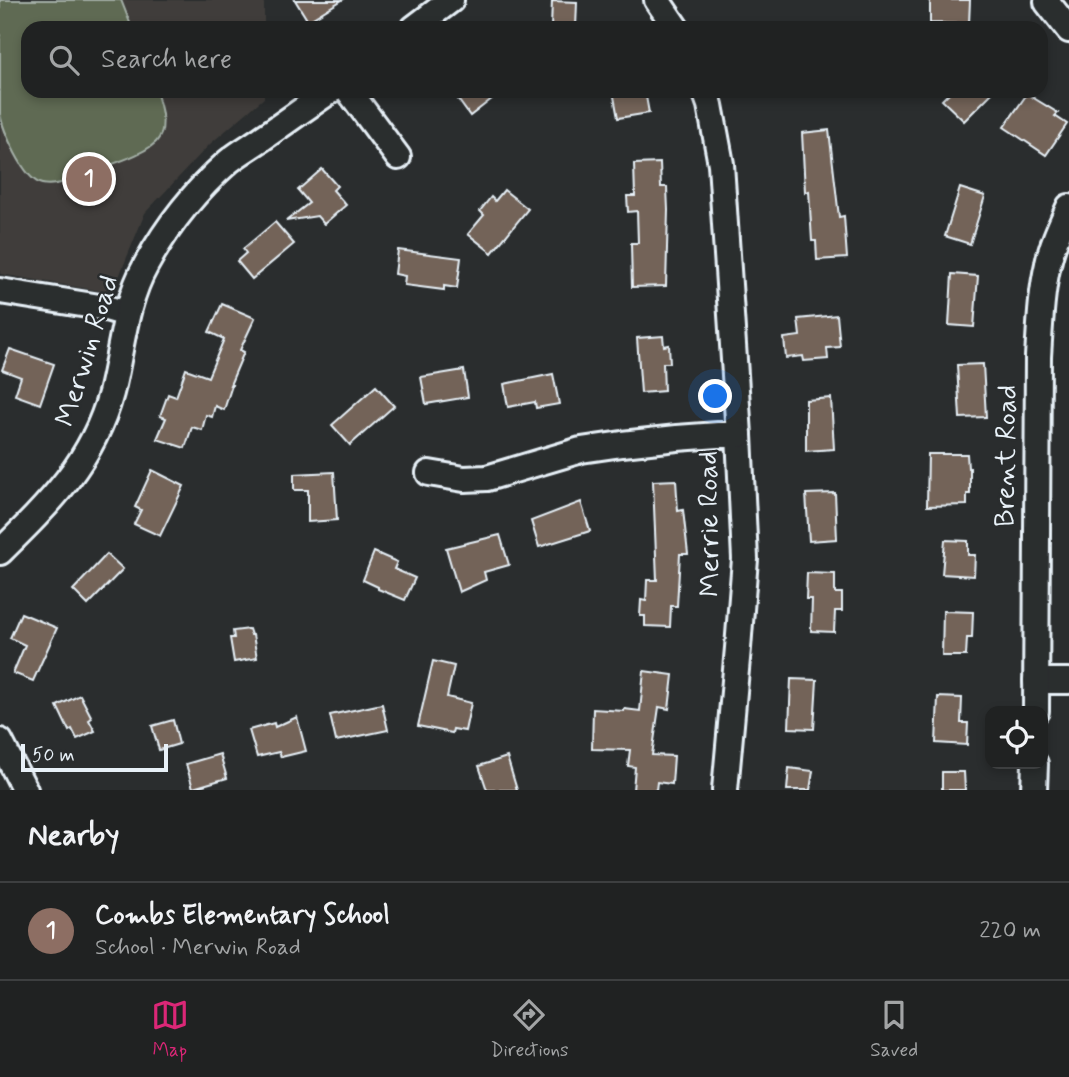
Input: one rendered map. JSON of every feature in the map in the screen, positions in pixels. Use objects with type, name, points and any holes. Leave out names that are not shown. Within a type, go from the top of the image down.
[{"type":"street","points":[[423,21],[451,0]]},
{"type":"street","points":[[657,0],[671,21]]},
{"type":"street","points":[[1047,2],[1069,30]]},
{"type":"street","name":"Merwin Road","points":[[0,552],[46,507],[89,450],[102,422],[111,392],[127,314],[136,288],[167,229],[202,188],[231,160],[320,98]]},
{"type":"street","points":[[354,98],[398,158]]},
{"type":"street","name":"Merrie Road","points":[[708,98],[721,164],[745,559],[725,790]]},
{"type":"street","name":"Brent Road","points":[[1036,706],[1037,384],[1041,310],[1048,263],[1069,206]]},
{"type":"street","points":[[0,291],[106,308],[127,314]]},
{"type":"street","points":[[429,473],[464,479],[487,478],[581,450],[677,438],[739,435]]},
{"type":"street","points":[[1036,681],[1069,681]]},
{"type":"street","points":[[0,741],[24,790]]},
{"type":"street","points":[[1034,790],[1035,769]]},
{"type":"shaded area","points":[[0,0],[264,0],[264,21],[21,21],[21,98],[264,98],[210,144],[145,213],[114,289],[101,291],[0,274]]},
{"type":"green space","points":[[0,0],[121,0],[129,21],[21,21],[21,98],[158,98],[162,127],[155,143],[129,158],[61,183],[42,184],[21,164],[0,113]]},
{"type":"building","points":[[295,0],[342,0],[308,21]]},
{"type":"building","points":[[930,0],[970,0],[969,21],[930,21]]},
{"type":"building","points":[[552,1],[577,2],[576,21],[551,21]]},
{"type":"building","points":[[457,98],[493,98],[470,116]]},
{"type":"building","points":[[614,98],[646,98],[649,113],[618,118]]},
{"type":"building","points":[[944,98],[987,98],[964,121],[942,100]]},
{"type":"building","points":[[1024,98],[1034,98],[1058,113],[1055,116],[1067,124],[1046,155],[1004,127]]},
{"type":"building","points":[[829,130],[839,217],[844,216],[847,258],[817,260],[816,241],[812,241],[809,191],[805,192],[802,133]]},
{"type":"building","points":[[660,163],[661,187],[667,187],[666,286],[632,287],[631,243],[638,243],[637,211],[628,212],[627,196],[635,196],[634,164]]},
{"type":"building","points":[[322,169],[337,186],[333,190],[346,205],[324,224],[317,216],[286,221],[309,203],[298,190]]},
{"type":"building","points":[[960,188],[985,196],[970,244],[945,236]]},
{"type":"building","points":[[504,190],[528,209],[492,253],[468,234],[484,215],[480,211],[491,197],[495,201]]},
{"type":"building","points":[[275,222],[294,244],[252,279],[237,261],[246,253],[243,249]]},
{"type":"building","points":[[398,250],[461,258],[457,288],[444,286],[444,290],[404,285],[405,276],[395,274]]},
{"type":"building","points":[[952,274],[978,276],[974,327],[949,325]]},
{"type":"building","points":[[222,304],[255,318],[240,350],[244,352],[230,385],[224,410],[215,406],[212,417],[206,415],[202,430],[192,427],[185,448],[157,439],[166,418],[160,416],[168,394],[176,397],[186,369],[208,377],[224,339],[209,332]]},
{"type":"building","points":[[837,315],[840,347],[827,348],[828,359],[804,361],[803,356],[786,358],[784,338],[800,336],[798,319]]},
{"type":"building","points":[[663,336],[664,346],[669,345],[670,363],[663,363],[664,391],[641,393],[637,338]]},
{"type":"building","points":[[10,349],[54,364],[40,404],[15,395],[21,377],[2,370]]},
{"type":"building","points":[[983,364],[986,417],[960,418],[957,365]]},
{"type":"building","points":[[464,370],[468,397],[426,404],[421,377]]},
{"type":"building","points":[[553,374],[559,404],[536,408],[535,402],[508,407],[504,384]]},
{"type":"building","points":[[376,386],[394,406],[350,445],[332,425]]},
{"type":"building","points":[[831,398],[834,449],[806,451],[806,400]]},
{"type":"building","points":[[928,454],[967,454],[970,494],[967,494],[967,505],[927,506]]},
{"type":"building","points":[[152,470],[184,486],[160,536],[134,524],[141,510],[135,507]]},
{"type":"building","points":[[334,472],[337,520],[308,522],[308,490],[294,490],[294,474]]},
{"type":"building","points":[[676,480],[678,511],[683,510],[688,554],[680,554],[677,606],[671,606],[670,627],[645,626],[645,616],[640,616],[641,600],[646,601],[647,580],[657,580],[653,481]]},
{"type":"building","points":[[835,493],[837,539],[809,541],[806,494]]},
{"type":"building","points":[[581,502],[590,531],[539,547],[531,521]]},
{"type":"building","points":[[500,535],[509,565],[484,572],[486,580],[459,592],[446,548]]},
{"type":"building","points":[[945,540],[968,541],[968,555],[975,555],[974,576],[942,574]]},
{"type":"building","points":[[374,552],[397,562],[394,569],[415,578],[405,600],[363,580]]},
{"type":"building","points":[[107,554],[123,569],[88,605],[73,590]]},
{"type":"building","points":[[807,573],[835,574],[835,593],[842,593],[842,611],[835,611],[834,632],[811,631],[812,599],[806,599]]},
{"type":"building","points":[[943,611],[973,612],[972,638],[967,638],[966,656],[942,656]]},
{"type":"building","points":[[21,613],[57,628],[33,681],[13,673],[25,645],[10,638]]},
{"type":"building","points":[[249,629],[253,635],[257,658],[234,662],[230,638],[234,638],[233,631]]},
{"type":"building","points":[[433,661],[454,666],[447,697],[471,703],[465,731],[453,729],[452,733],[418,726]]},
{"type":"building","points":[[644,671],[673,675],[669,709],[659,707],[652,755],[674,756],[672,784],[657,782],[656,790],[633,790],[635,767],[628,766],[630,750],[592,749],[593,709],[640,711]]},
{"type":"building","points":[[791,679],[817,680],[814,729],[789,728]]},
{"type":"building","points":[[80,695],[92,718],[89,720],[95,731],[77,739],[72,729],[69,731],[57,706]]},
{"type":"building","points":[[938,697],[962,698],[961,723],[968,723],[967,745],[936,743]]},
{"type":"building","points":[[382,704],[388,730],[336,741],[330,715]]},
{"type":"building","points":[[297,717],[306,751],[281,757],[279,752],[257,757],[249,730],[274,723],[275,727]]},
{"type":"building","points":[[173,720],[179,744],[159,750],[152,726]]},
{"type":"building","points":[[220,754],[227,778],[193,788],[186,764]]},
{"type":"building","points":[[507,757],[517,790],[487,790],[479,766]]},
{"type":"building","points":[[789,768],[813,771],[810,790],[787,790]]},
{"type":"building","points":[[942,772],[964,772],[965,790],[942,790]]},
{"type":"place","name":"Combs Elementary School","points":[[89,179]]}]
